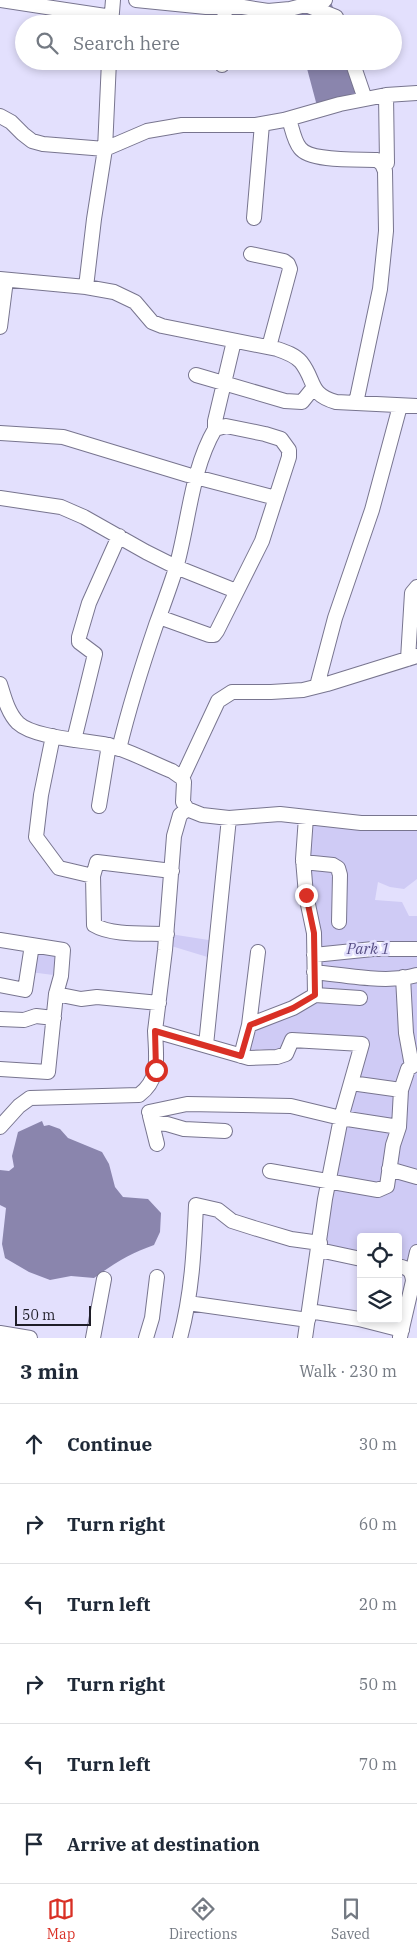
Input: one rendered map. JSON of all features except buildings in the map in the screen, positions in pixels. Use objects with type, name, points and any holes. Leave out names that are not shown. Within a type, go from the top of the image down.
[{"type":"street","points":[[0,0],[19,1],[87,15]]},
{"type":"street","points":[[112,15],[113,0]]},
{"type":"street","points":[[136,0],[206,8],[243,7],[268,11],[325,0]]},
{"type":"street","points":[[330,0],[335,15]]},
{"type":"street","points":[[306,5],[327,15]]},
{"type":"street","points":[[225,8],[225,15]]},
{"type":"street","points":[[86,288],[105,149],[109,70]]},
{"type":"street","points":[[355,70],[365,99]]},
{"type":"street","points":[[0,116],[11,122],[32,141],[43,144],[105,149],[156,129],[182,125],[262,124],[365,99],[386,95],[417,94]]},
{"type":"street","points":[[386,95],[387,163]]},
{"type":"street","points":[[289,118],[298,147],[302,151],[320,157],[377,160],[382,164],[385,171],[386,231],[382,280],[356,403]]},
{"type":"street","points":[[254,218],[262,124]]},
{"type":"street","points":[[251,254],[284,261],[290,269],[269,347]]},
{"type":"street","points":[[0,327],[3,279],[86,288],[124,296],[135,302],[152,322],[162,326],[269,347],[293,355],[301,362],[316,392],[326,399],[336,402],[417,406]]},
{"type":"street","points":[[99,806],[114,747],[128,715],[176,567],[196,477],[215,429],[215,421],[234,341]]},
{"type":"street","points":[[196,375],[296,403],[302,402],[314,387]]},
{"type":"street","points":[[317,686],[335,618],[372,510],[400,406]]},
{"type":"street","points":[[159,616],[189,629],[214,635],[262,541],[289,457],[288,450],[281,439],[226,426],[215,429]]},
{"type":"street","points":[[0,433],[63,437],[196,477],[276,498]]},
{"type":"street","points":[[0,498],[61,507],[84,517],[176,567],[236,591]]},
{"type":"street","points":[[74,740],[95,654],[79,642],[79,637],[89,603],[119,536]]},
{"type":"street","points":[[182,778],[218,701],[232,692],[288,691],[317,686],[413,657],[409,623],[412,593],[417,587]]},
{"type":"street","points":[[0,684],[3,701],[18,723],[26,728],[54,736],[114,747],[172,772],[182,778],[184,782],[183,802],[187,809],[202,815],[228,818],[280,814],[361,823],[417,823]]},
{"type":"street","points":[[54,736],[41,795],[36,837],[59,868],[92,876]]},
{"type":"street","points":[[0,1127],[19,1106],[30,1098],[138,1095],[148,1088],[156,1070],[155,1031],[167,934],[174,836],[180,815],[187,809]]},
{"type":"street","points":[[306,817],[303,862],[306,895],[314,933],[315,995]]},
{"type":"street","points":[[206,1046],[228,818]]},
{"type":"street","points":[[167,934],[113,931],[100,929],[94,925],[92,876],[97,862],[172,871]]},
{"type":"street","points":[[303,862],[333,865],[338,868],[340,875],[339,922]]},
{"type":"street","points":[[0,940],[63,950],[61,976],[56,994],[48,1072],[0,1069]]},
{"type":"street","points":[[0,985],[25,990],[32,945]]},
{"type":"street","points":[[314,955],[373,949],[417,949]]},
{"type":"street","points":[[241,1056],[250,1025],[258,952]]},
{"type":"street","points":[[314,972],[372,978],[417,975]]},
{"type":"street","points":[[270,1171],[378,1190],[387,1186],[399,1126],[401,1090],[408,1069],[414,1064],[406,1033],[403,977]]},
{"type":"street","points":[[56,994],[81,999],[97,997],[158,1003]]},
{"type":"street","points":[[250,1025],[293,1008],[315,995],[360,998]]},
{"type":"street","points":[[0,1019],[24,1020],[36,1016],[54,1018]]},
{"type":"street","points":[[155,1031],[249,1058],[277,1057],[286,1054],[292,1040],[362,1044],[341,1118],[329,1181],[305,1338]]},
{"type":"street","points":[[350,1083],[401,1090]]},
{"type":"street","points":[[144,1092],[157,1144]]},
{"type":"street","points":[[151,1118],[187,1104],[290,1106],[341,1118],[399,1126]]},
{"type":"street","points":[[151,1118],[184,1129],[225,1131]]},
{"type":"street","points":[[389,1169],[417,1177]]},
{"type":"street","points":[[180,1338],[188,1303],[192,1272],[196,1205],[218,1210],[232,1221],[357,1258]]},
{"type":"street","points":[[188,1303],[309,1316],[359,1319],[401,1334],[414,1279],[417,1252]]},
{"type":"street","points":[[402,1267],[408,1268],[414,1279]]},
{"type":"street","points":[[146,1338],[152,1318],[157,1277]]},
{"type":"street","points":[[93,1338],[104,1279]]},
{"type":"street","points":[[0,1333],[30,1338]]},
{"type":"green space","name":"Park 1","points":[[310,823],[417,828],[417,879],[404,889],[390,887],[378,882],[375,900],[402,902],[409,916],[417,916],[417,1275],[402,1265],[402,1233],[357,1233],[357,1253],[323,1247],[327,1205],[366,1042],[291,1035],[283,1051],[275,1052],[260,1049],[246,1054],[253,1028],[310,1003]]},
{"type":"green space","points":[[170,934],[215,941],[214,959],[168,945]]},
{"type":"green space","points":[[32,945],[63,950],[61,976],[30,972]]},
{"type":"shaded area","points":[[331,2],[336,15],[292,15]]},
{"type":"shaded area","points":[[307,70],[358,70],[366,90],[317,106]]},
{"type":"shaded area","points":[[42,1121],[44,1126],[49,1125],[60,1129],[68,1138],[102,1152],[109,1164],[115,1187],[123,1197],[148,1199],[161,1213],[160,1232],[154,1245],[122,1259],[94,1278],[71,1276],[50,1280],[29,1272],[5,1258],[2,1244],[6,1208],[0,1205],[0,1170],[9,1171],[14,1167],[12,1156],[18,1132]]},
{"type":"route","points":[[156,1070],[155,1031],[241,1056],[250,1025],[293,1008],[315,995],[314,933],[306,895]]}]
